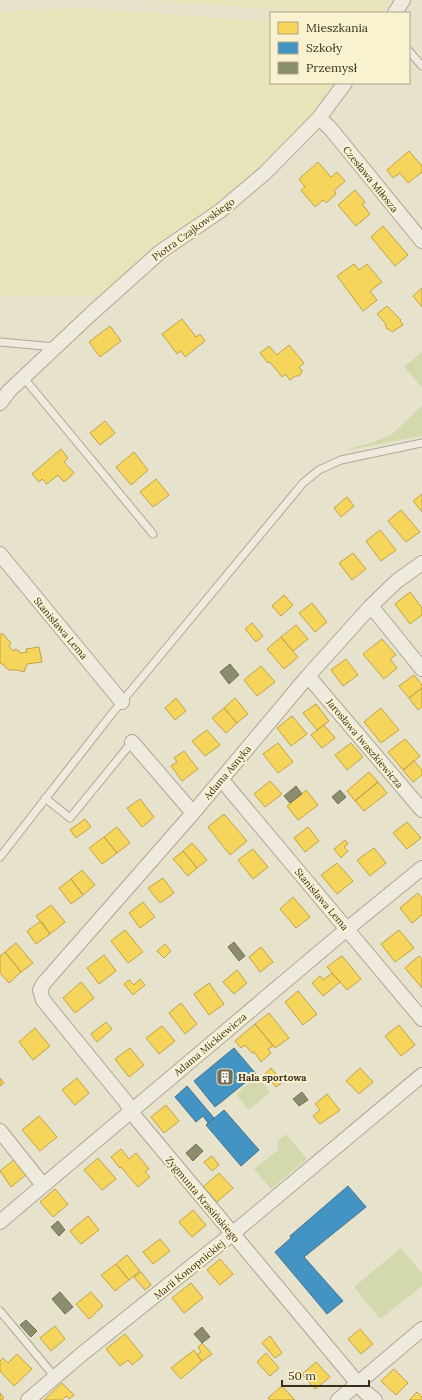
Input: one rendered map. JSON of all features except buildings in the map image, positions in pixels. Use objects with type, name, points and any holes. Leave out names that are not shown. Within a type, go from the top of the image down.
[{"type":"street","points":[[396,12],[403,0]]},
{"type":"street","name":"Piotra Czajkowskiego","points":[[0,403],[9,391],[23,377],[160,252],[220,211],[265,173],[319,118],[344,84]]},
{"type":"street","name":"Czesława Miłosza","points":[[319,118],[330,128],[422,241]]},
{"type":"street","name":"Stanisława Lema","points":[[0,554],[122,702]]},
{"type":"street","name":"Adama Asnyka","points":[[40,990],[44,983],[193,813],[308,676],[371,606],[396,581],[422,563]]},
{"type":"street","points":[[371,606],[422,669]]},
{"type":"street","name":"Jarosława Iwaszkiewicza","points":[[308,676],[422,810]]},
{"type":"street","points":[[132,742],[193,813]]},
{"type":"street","name":"Stanisława Lema","points":[[221,779],[422,1019]]},
{"type":"street","name":"Adama Mickiewicza","points":[[0,1222],[347,929],[422,868]]},
{"type":"street","name":"Zygmunta Krasińskiego","points":[[40,990],[44,1000],[126,1102],[130,1112],[358,1384],[375,1400]]},
{"type":"street","name":"Marii Konopnickiej","points":[[28,1400],[82,1354],[232,1234],[422,1075]]},
{"type":"street","points":[[0,1131],[43,1185]]},
{"type":"street","points":[[338,1400],[422,1329]]},
{"type":"lane","points":[[410,52],[422,66]]},
{"type":"lane","points":[[0,342],[55,348]]},
{"type":"lane","points":[[23,377],[153,534]]},
{"type":"lane","points":[[0,857],[110,716],[303,483],[319,470],[341,460],[422,443]]},
{"type":"lane","points":[[45,798],[70,818],[132,742]]},
{"type":"lane","points":[[0,1311],[55,1377]]},
{"type":"shaded area","points":[[144,0],[391,0],[384,12],[316,12]]},
{"type":"shaded area","points":[[85,8],[270,22],[270,84],[335,84],[314,114],[278,150],[221,200],[160,243],[103,295],[0,296],[0,13],[21,10]]},
{"type":"green space","points":[[422,352],[422,387],[404,367]]},
{"type":"green space","points":[[422,406],[422,436],[343,451],[391,435]]},
{"type":"green space","points":[[257,1076],[270,1092],[249,1110],[236,1094]]},
{"type":"green space","points":[[286,1134],[307,1159],[271,1189],[254,1169],[278,1150],[278,1141]]},
{"type":"green space","points":[[401,1248],[422,1273],[422,1286],[380,1319],[354,1287]]},
{"type":"place","name":"Hala sportowa","points":[[225,1077]]}]
